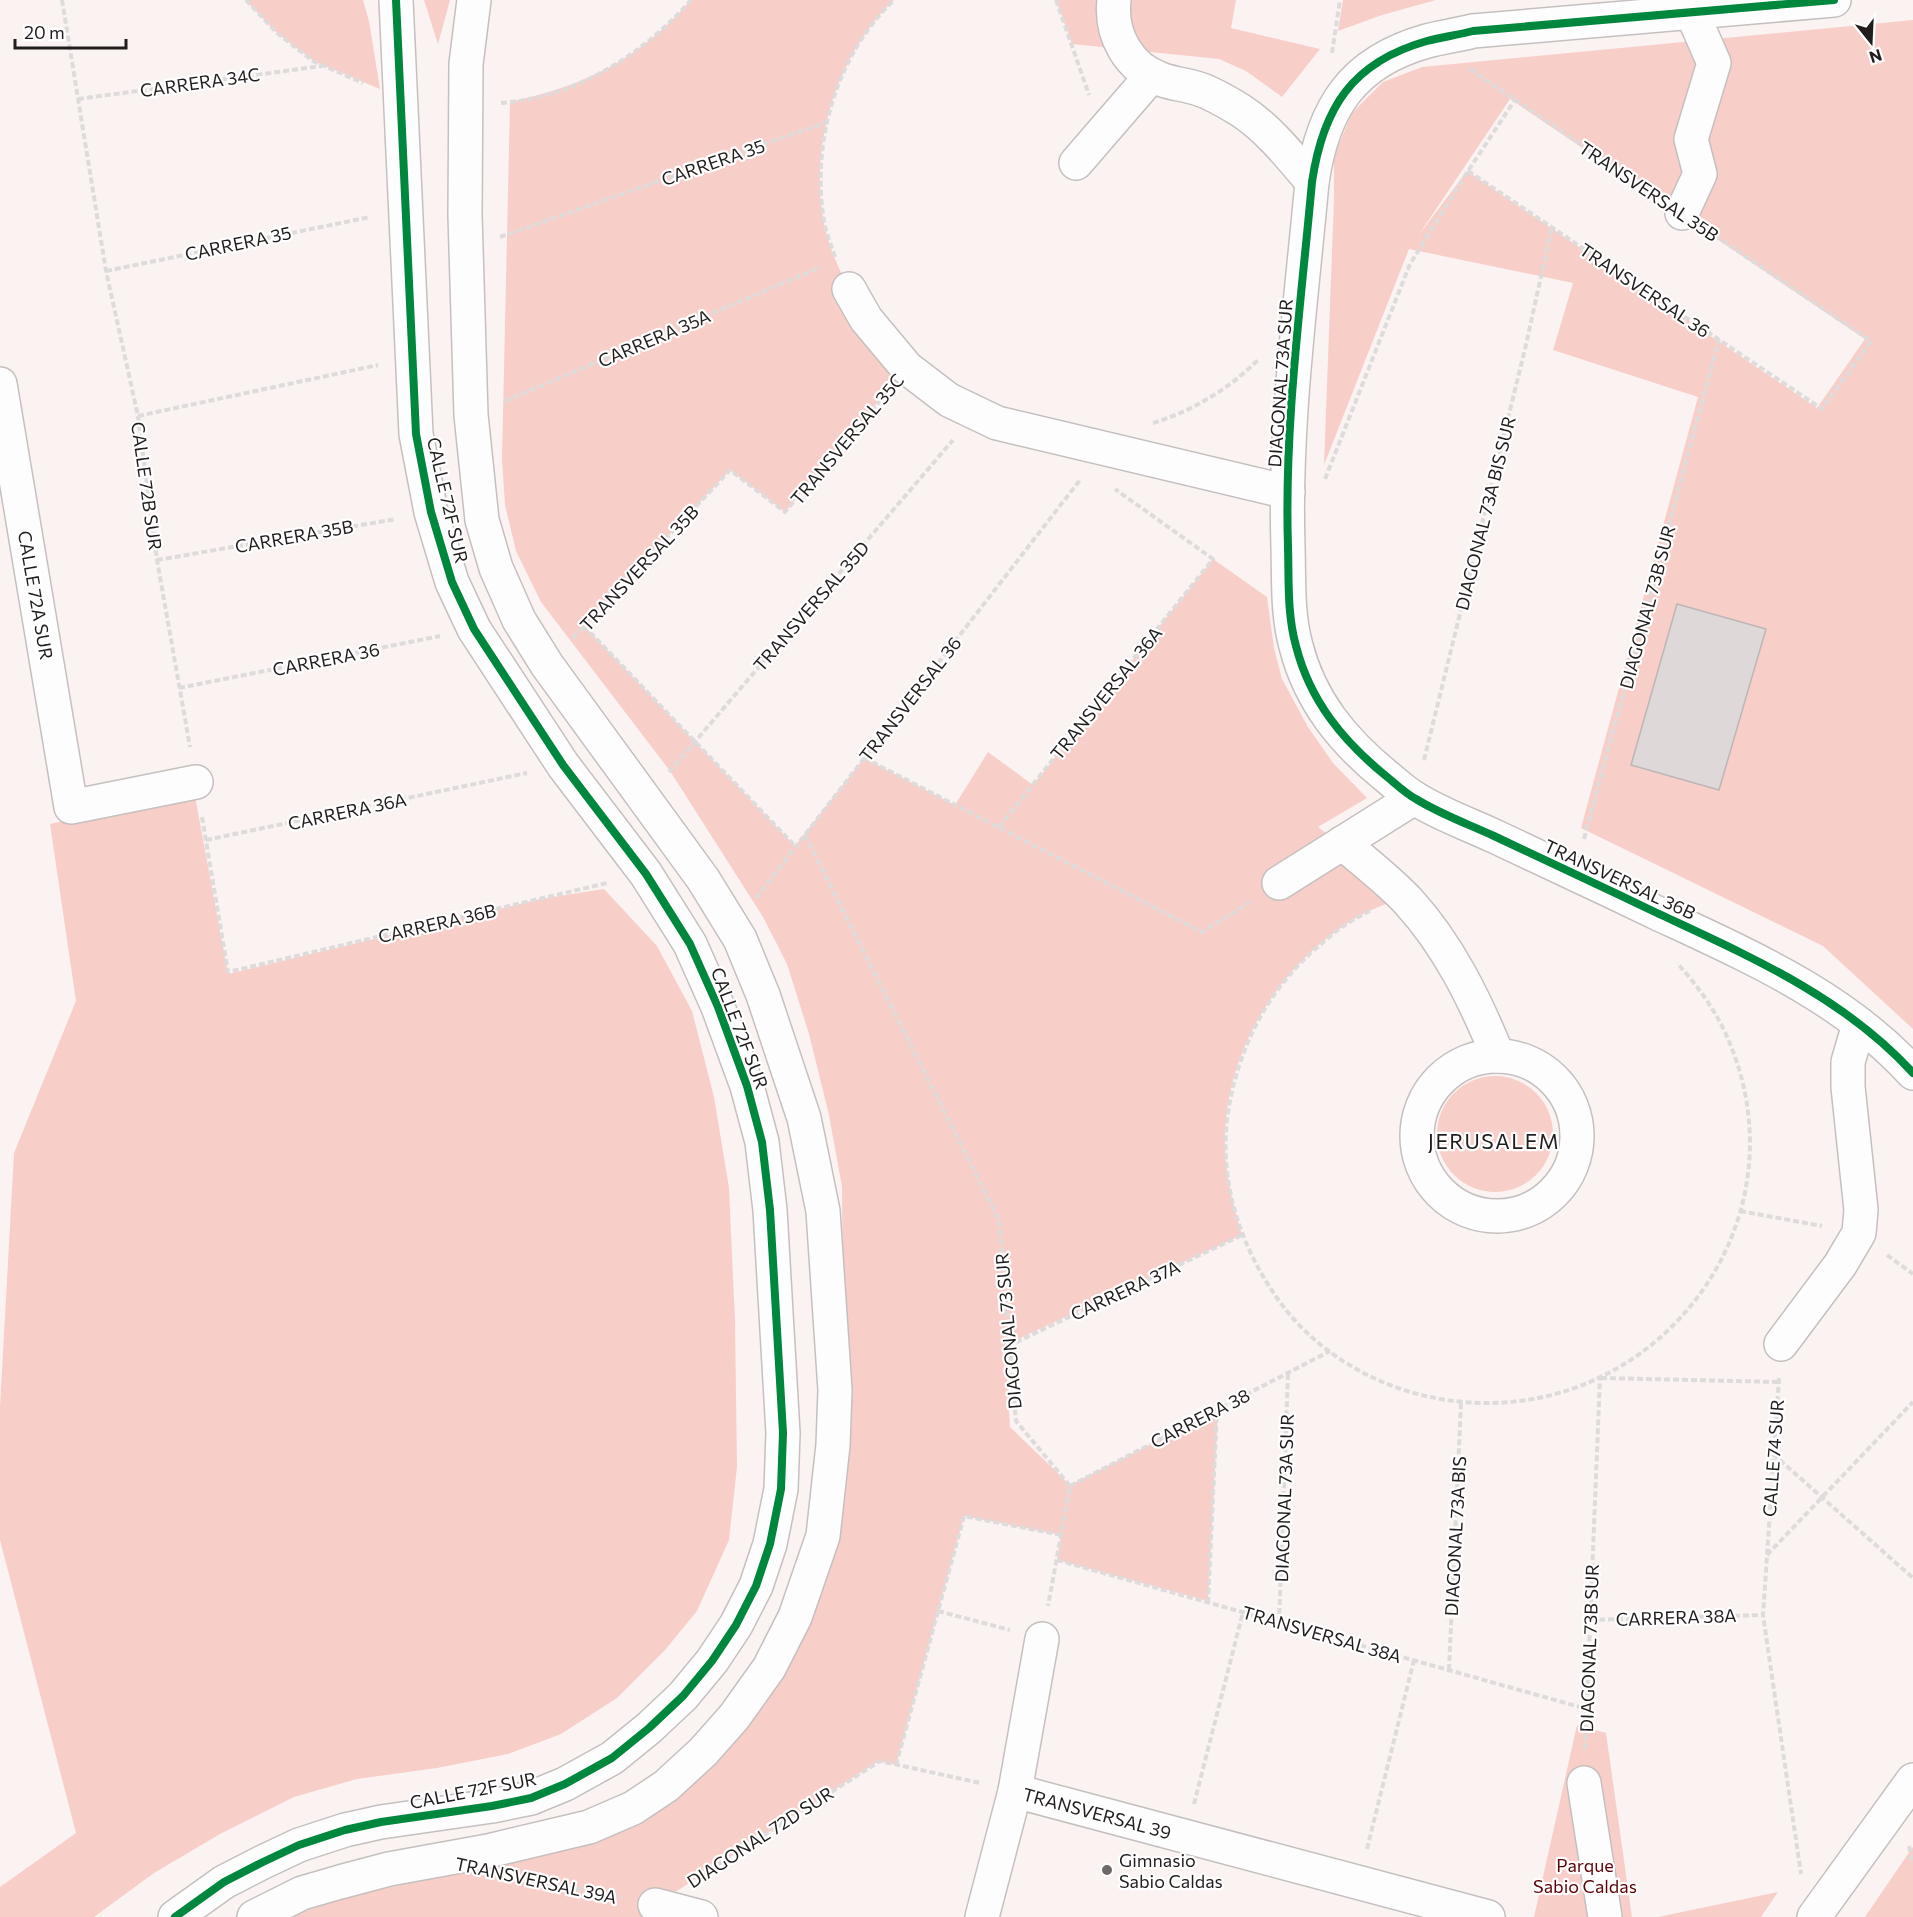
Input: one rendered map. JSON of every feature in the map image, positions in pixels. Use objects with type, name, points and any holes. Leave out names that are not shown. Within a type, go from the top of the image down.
[{"type":"street","name":"CALLE 72F SUR","points":[[175,1917],[225,1882],[299,1845],[345,1830],[381,1822],[492,1806],[531,1797],[565,1784],[612,1758],[650,1728],[682,1696],[712,1661],[736,1625],[756,1586],[771,1544],[781,1489],[783,1433],[770,1210],[762,1142],[747,1086],[718,1007],[690,944],[646,874],[563,765],[474,629],[452,582],[431,513],[416,434],[396,0]]},
{"type":"street","name":"CALLE 72F SUR","points":[[254,1917],[302,1893],[340,1882],[389,1869],[500,1849],[589,1827],[633,1808],[666,1786],[703,1752],[734,1718],[770,1668],[795,1617],[823,1536],[833,1446],[835,1390],[823,1211],[804,1118],[763,995],[740,939],[703,879],[547,665],[519,620],[496,568],[482,520],[471,415],[466,249],[465,64],[474,0]]},
{"type":"street","points":[[1114,0],[1114,20],[1120,43],[1134,61],[1152,75],[1199,89],[1244,112],[1290,156],[1312,182]]},
{"type":"street","name":"DIAGONAL 73A SUR","points":[[1414,798],[1347,742],[1320,704],[1304,671],[1295,645],[1290,618],[1289,432],[1312,182],[1316,158],[1330,114],[1355,80],[1384,59],[1429,41],[1473,32],[1834,0]]},
{"type":"street","points":[[1682,213],[1700,174],[1691,139],[1714,63],[1692,13]]},
{"type":"street","points":[[1076,163],[1152,75]]},
{"type":"street","points":[[842,275],[866,319],[908,368],[949,400],[997,423],[1288,492]]},
{"type":"street","name":"CALLE 72A SUR","points":[[0,384],[71,807],[196,782]]},
{"type":"street","points":[[1279,883],[1414,798]]},
{"type":"street","name":"TRANSVERSAL 36B","points":[[1414,798],[1738,950],[1811,989],[1879,1040],[1913,1073]]},
{"type":"street","points":[[1342,843],[1384,877],[1407,900],[1442,942],[1477,1005],[1498,1056]]},
{"type":"street","points":[[1781,1344],[1840,1266],[1859,1233],[1862,1210],[1848,1088],[1848,1062],[1859,1024]]},
{"type":"street","points":[[1498,1056],[1524,1060],[1548,1073],[1565,1093],[1576,1118],[1578,1144],[1570,1170],[1554,1192],[1540,1203],[1533,1208],[1508,1215],[1481,1215],[1456,1206],[1436,1189],[1422,1167],[1417,1141],[1418,1124],[1419,1115],[1430,1091],[1448,1072],[1472,1060],[1498,1056]]},
{"type":"street","points":[[982,1917],[1015,1791],[1042,1639]]},
{"type":"street","points":[[1814,1917],[1913,1780]]},
{"type":"street","points":[[1584,1783],[1605,1917]]},
{"type":"street","name":"TRANSVERSAL 39","points":[[1015,1791],[1488,1917]]},
{"type":"street","points":[[655,1905],[701,1917]]},
{"type":"path","points":[[246,0],[277,33],[322,66],[400,99]]},
{"type":"path","points":[[465,105],[510,102],[545,94],[613,67],[643,46],[692,0]]},
{"type":"path","points":[[842,275],[824,223],[821,155],[827,122],[850,60],[868,31],[894,0]]},
{"type":"path","points":[[1056,0],[1102,132]]},
{"type":"path","points":[[1324,481],[1410,264],[1515,100]]},
{"type":"path","points":[[138,416],[412,358]]},
{"type":"path","points":[[584,626],[795,847]]},
{"type":"path","points":[[864,758],[1202,932],[1279,883]]},
{"type":"path","points":[[1407,900],[1366,912],[1334,933],[1305,957],[1286,978],[1259,1017],[1243,1051],[1232,1087],[1226,1124],[1226,1162],[1231,1199],[1242,1235],[1261,1274],[1285,1310],[1315,1340],[1350,1366],[1389,1386],[1434,1398],[1474,1404],[1517,1402],[1559,1394],[1600,1378],[1655,1344],[1699,1297],[1716,1270],[1730,1241],[1748,1173],[1749,1127],[1746,1098],[1737,1062],[1722,1027],[1703,994],[1671,957]]},
{"type":"path","points":[[1600,1378],[1779,1382]]},
{"type":"path","points":[[1767,1555],[1913,1402]]},
{"type":"path","points":[[1208,1603],[1217,1409]]},
{"type":"path","points":[[1773,1454],[1913,1578]]},
{"type":"path","points":[[938,1611],[1042,1639],[1070,1485]]},
{"type":"path","points":[[896,1764],[964,1516],[1061,1535]]},
{"type":"path","points":[[1186,1837],[1243,1612]]},
{"type":"path","points":[[1359,1883],[1414,1660]]},
{"type":"green space","points":[[245,0],[363,0],[369,21],[380,89],[315,62],[278,34]]},
{"type":"green space","points":[[424,0],[450,0],[438,44]]},
{"type":"green space","points":[[691,0],[894,0],[874,22],[857,47],[832,102],[825,132],[820,193],[828,239],[848,287],[907,368],[785,512],[730,470],[584,626],[795,846],[864,758],[955,805],[988,752],[1033,785],[1213,559],[1267,597],[1274,648],[1282,679],[1308,727],[1333,763],[1367,798],[1318,827],[1384,877],[1403,897],[1365,913],[1333,933],[1305,958],[1280,987],[1259,1018],[1242,1052],[1231,1088],[1225,1126],[1227,1173],[1242,1235],[1005,1345],[1010,1427],[1070,1485],[1218,1410],[1208,1601],[1057,1560],[1061,1535],[964,1516],[896,1765],[879,1761],[655,1905],[644,1917],[289,1917],[342,1898],[482,1867],[616,1817],[745,1706],[844,1462],[842,1187],[829,1115],[809,1034],[787,964],[763,917],[670,771],[541,602],[516,551],[505,505],[502,459],[510,102],[563,87],[610,67],[651,39]]},
{"type":"green space","points":[[1056,0],[1236,0],[1231,28],[1320,49],[1282,97],[1246,71],[1219,59],[1072,44]]},
{"type":"green space","points":[[1343,0],[1436,0],[1382,15],[1338,31]]},
{"type":"green space","points":[[1913,20],[1913,1029],[1823,946],[1581,828],[1698,397],[1553,350],[1573,283],[1409,249],[1324,465],[1334,156],[1352,113],[1383,82],[1422,67]],"holes":[[[1510,99],[1865,339],[1817,408],[1467,171],[1418,236]]]},
{"type":"green space","points":[[194,791],[228,974],[540,899],[604,889],[657,946],[692,1011],[714,1097],[729,1188],[735,1321],[737,1467],[729,1540],[697,1611],[665,1650],[617,1698],[561,1734],[508,1754],[437,1768],[357,1779],[294,1797],[220,1834],[154,1873],[94,1917],[0,1917],[0,1887],[76,1833],[0,1540],[0,1407],[14,1153],[76,1001],[50,824]]},
{"type":"green space","points":[[1495,1076],[1517,1080],[1536,1093],[1549,1112],[1553,1134],[1549,1156],[1536,1175],[1517,1188],[1495,1192],[1473,1188],[1454,1175],[1441,1156],[1437,1134],[1441,1112],[1454,1093],[1473,1080]]},
{"type":"green space","name":"Parque Sabio Caldas","points":[[1577,1725],[1606,1733],[1632,1917],[1534,1917]]},
{"type":"green space","points":[[1913,1847],[1913,1917],[1865,1917],[1910,1851]]},
{"type":"green space","name":"Parque Sabio Caldas","points":[[1778,1892],[1761,1917],[1658,1917]]},
{"type":"building","points":[[1677,604],[1766,629],[1719,790],[1631,765]]},
{"type":"cycle path","points":[[175,1917],[224,1882],[299,1845],[345,1830],[381,1822],[531,1798],[565,1784],[612,1758],[683,1696],[712,1661],[736,1625],[756,1586],[770,1544],[781,1489],[783,1433],[770,1210],[762,1142],[747,1086],[718,1007],[690,944],[646,874],[563,765],[474,629],[452,582],[431,512],[416,434],[396,0]]},
{"type":"cycle path","points":[[1834,0],[1473,31],[1427,41],[1401,50],[1379,61],[1361,75],[1333,110],[1324,132],[1312,182],[1291,410],[1287,501],[1290,609],[1293,634],[1302,666],[1319,702],[1330,719],[1356,749],[1408,794],[1444,814],[1760,962],[1826,1000],[1857,1022],[1913,1073]]},
{"type":"place","name":"Gimnasio Sabio Caldas","points":[[1107,1870]]},
{"type":"district","name":"JERUSALEM","points":[[1494,1140]]}]
